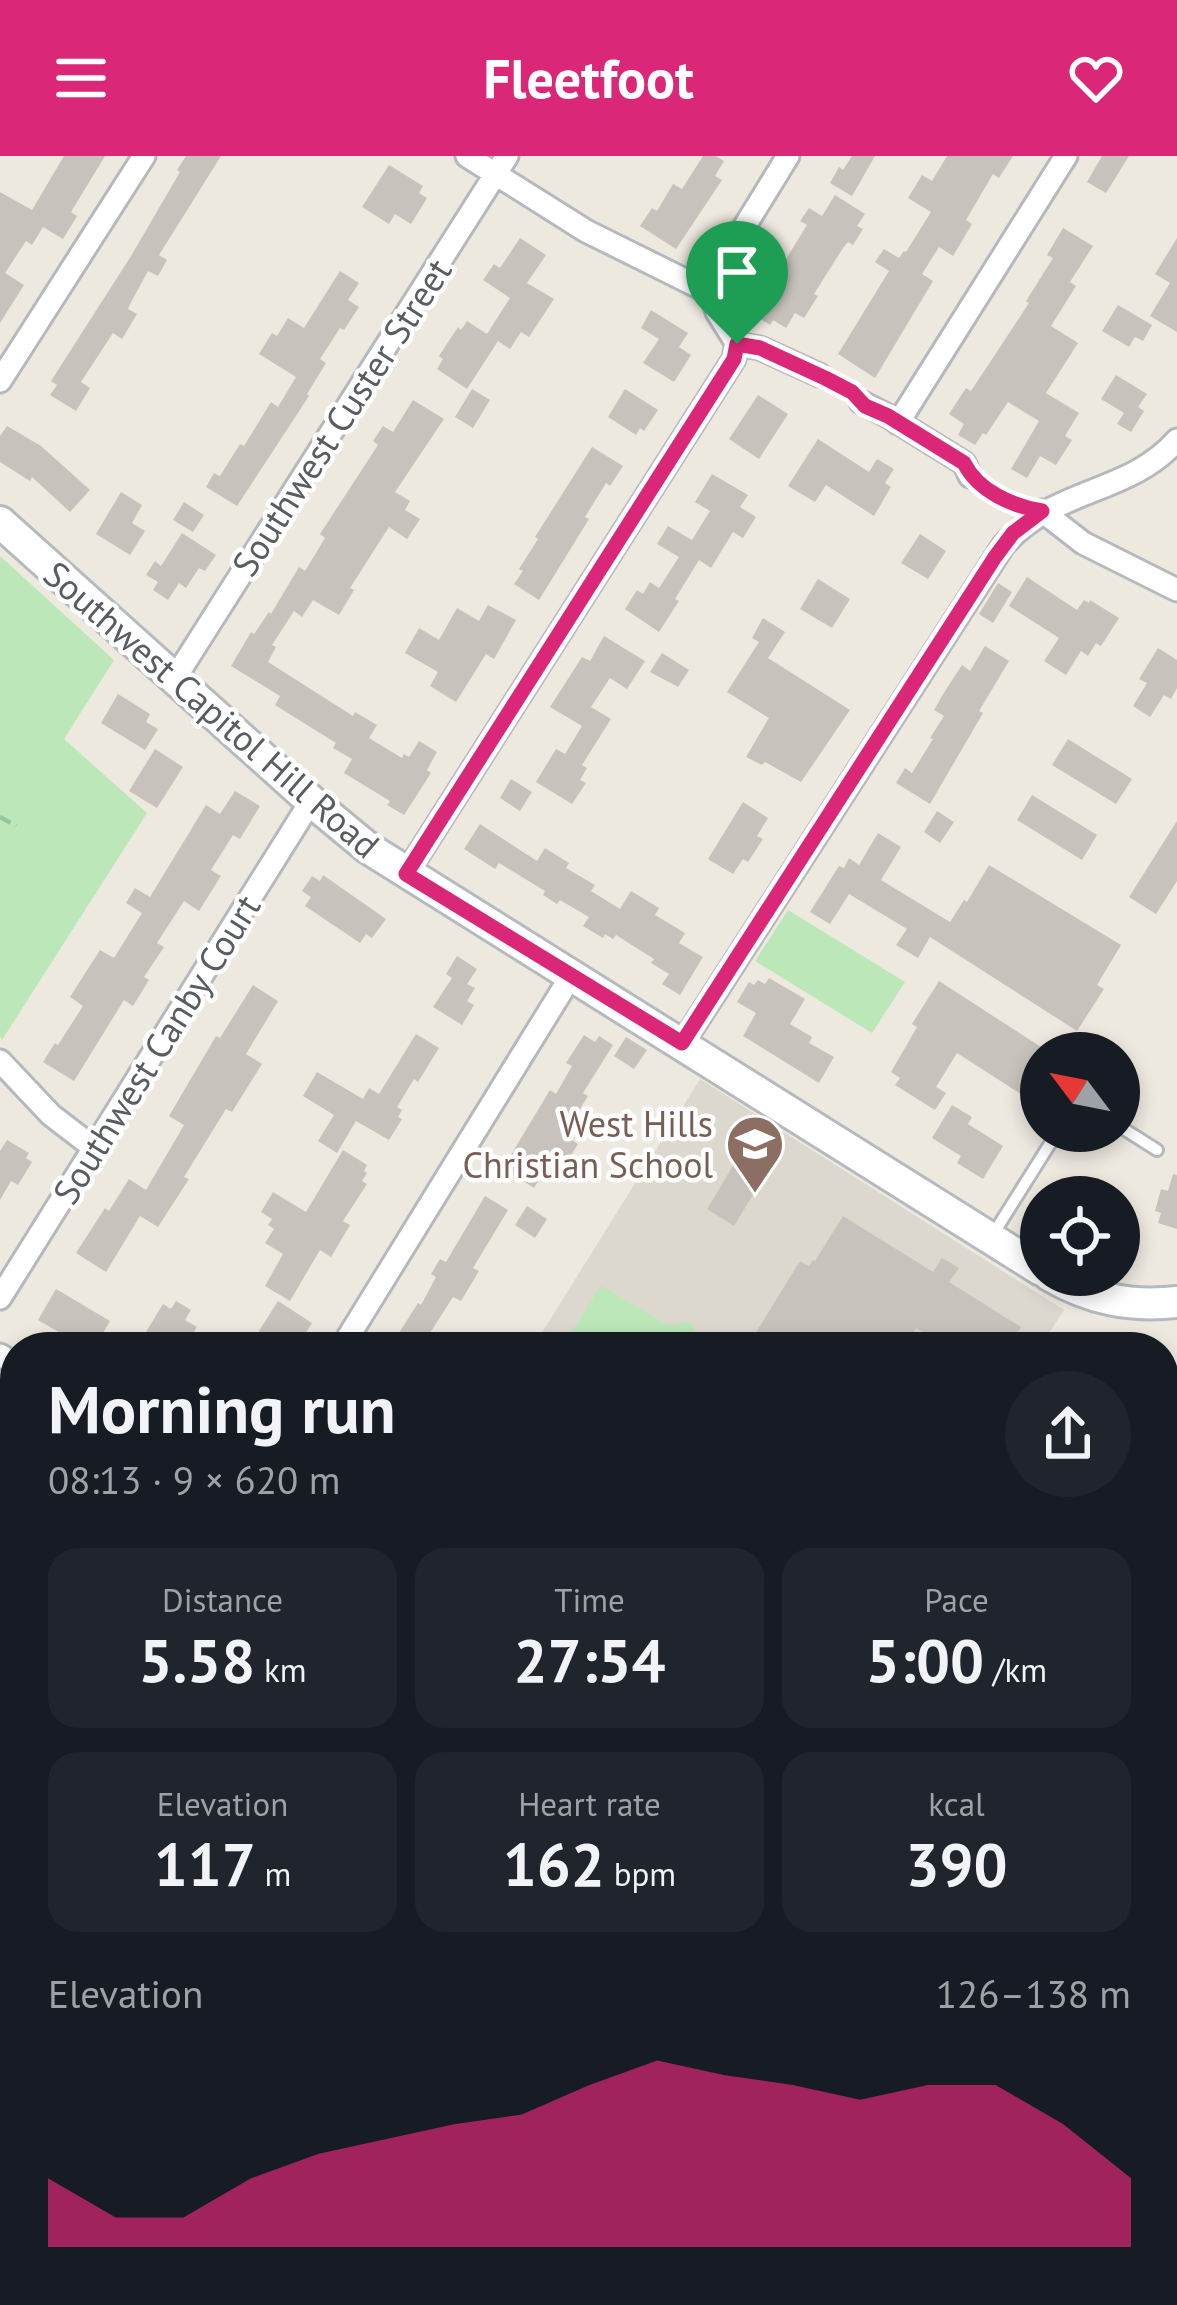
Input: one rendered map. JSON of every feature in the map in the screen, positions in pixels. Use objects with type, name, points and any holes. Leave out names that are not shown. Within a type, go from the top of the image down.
[{"type":"street","points":[[0,381],[144,156]]},
{"type":"street","points":[[467,156],[501,166],[586,231],[710,293]]},
{"type":"street","points":[[406,874],[734,359],[737,344],[710,293],[715,276],[788,156]]},
{"type":"street","points":[[898,423],[1066,156]]},
{"type":"street","name":"Southwest Custer Street","points":[[175,678],[501,166]]},
{"type":"street","points":[[737,344],[760,348],[819,375]]},
{"type":"street","points":[[861,402],[964,463],[970,476]]},
{"type":"street","points":[[682,1043],[1013,533],[1042,511],[1133,475],[1177,440]]},
{"type":"street","points":[[1042,511],[1083,542],[1177,590]]},
{"type":"street","name":"Southwest Capitol Hill Road","points":[[0,523],[356,840],[1020,1257]]},
{"type":"street","name":"Southwest Canby Court","points":[[0,1298],[311,801]]},
{"type":"street","points":[[350,1332],[571,976]]},
{"type":"street","points":[[0,1060],[51,1115],[94,1148]]},
{"type":"street","points":[[1094,1296],[1148,1305],[1177,1303]]},
{"type":"lane","points":[[1140,1139],[1157,1150]]},
{"type":"lane","points":[[990,1239],[1045,1152]]},
{"type":"path","points":[[970,476],[1016,507],[1042,511]]},
{"type":"path","points":[[0,817],[16,826]]},
{"type":"shaded area","name":"West Hills Christian School","points":[[700,1079],[1020,1282],[1020,1296],[1042,1296],[1064,1310],[1050,1332],[542,1332]]},
{"type":"green space","points":[[0,556],[114,660],[64,739],[147,813],[2,1040],[0,1037]]},
{"type":"green space","points":[[788,910],[905,982],[872,1033],[755,961]]},
{"type":"green space","points":[[601,1286],[667,1325],[691,1322],[695,1332],[572,1332]]},
{"type":"building","points":[[64,156],[105,156],[71,212],[77,216],[63,239],[43,227],[32,245],[26,241],[5,273],[24,285],[0,323],[0,192],[32,210]]},
{"type":"building","points":[[186,156],[221,156],[159,255],[167,260],[158,276],[148,271],[130,304],[128,309],[137,314],[122,339],[113,333],[81,382],[90,388],[76,411],[50,395],[57,385],[51,381],[131,256]]},
{"type":"building","points":[[703,156],[724,161],[715,176],[722,180],[676,249],[640,226],[652,208],[657,211],[673,184],[682,189]]},
{"type":"building","points":[[852,156],[875,156],[852,196],[830,183]]},
{"type":"building","points":[[947,156],[1013,156],[999,178],[993,174],[966,220],[972,224],[953,256],[939,247],[922,274],[933,281],[875,378],[838,354],[889,271],[875,262],[884,249],[899,258],[906,252],[931,212],[908,198],[922,175],[932,181]]},
{"type":"building","points":[[1102,156],[1129,156],[1106,193],[1087,182]]},
{"type":"building","points":[[389,165],[423,186],[419,193],[427,198],[411,224],[395,214],[389,224],[362,207]]},
{"type":"building","points":[[835,195],[865,214],[857,226],[863,229],[853,245],[848,242],[843,248],[804,318],[795,313],[786,328],[773,320],[770,325],[751,313],[757,302],[749,297],[757,283],[749,278],[759,260],[778,272],[807,225],[800,221],[809,208],[822,216]]},
{"type":"building","points":[[1063,228],[1093,246],[1070,282],[1076,286],[1051,326],[1078,343],[1046,393],[1079,413],[1065,436],[1072,440],[1056,465],[1040,456],[1027,478],[1011,469],[1039,421],[1008,402],[975,445],[958,435],[964,424],[949,414],[966,388],[971,391],[1029,303]]},
{"type":"building","points":[[520,238],[546,255],[527,283],[554,299],[529,337],[521,332],[510,349],[498,341],[467,389],[437,369],[443,359],[439,356],[467,321],[487,334],[510,298],[483,280],[494,264],[500,268]]},
{"type":"building","points":[[1177,238],[1177,332],[1150,316],[1170,283],[1155,274]]},
{"type":"building","points":[[340,271],[359,283],[348,300],[359,307],[320,359],[326,363],[309,396],[237,506],[206,487],[214,473],[220,476],[240,444],[244,446],[271,402],[278,407],[296,377],[259,354],[288,318],[304,328]]},
{"type":"building","points":[[1118,305],[1152,325],[1143,341],[1135,337],[1129,347],[1102,331]]},
{"type":"building","points":[[651,310],[688,333],[679,347],[691,355],[674,382],[643,363],[659,339],[641,328]]},
{"type":"building","points":[[1116,375],[1147,394],[1138,407],[1144,411],[1131,432],[1117,424],[1124,413],[1101,399]]},
{"type":"building","points":[[472,389],[490,400],[473,428],[455,417]]},
{"type":"building","points":[[625,389],[658,410],[636,435],[608,417]]},
{"type":"building","points":[[758,395],[788,414],[759,459],[729,439]]},
{"type":"building","points":[[413,400],[444,419],[395,492],[410,501],[405,510],[420,519],[407,539],[389,527],[350,588],[354,590],[339,615],[313,600],[302,617],[294,611],[272,645],[276,647],[268,662],[353,716],[355,712],[377,725],[369,738],[402,758],[404,754],[409,757],[419,741],[437,752],[427,770],[431,773],[404,815],[344,773],[352,759],[333,748],[336,743],[275,705],[280,696],[231,666],[299,567],[305,571],[325,538],[320,534],[378,445],[373,441],[383,426],[393,432]]},
{"type":"building","points":[[7,426],[41,446],[90,490],[70,512],[32,477],[30,481],[0,462],[0,436]]},
{"type":"building","points":[[818,439],[869,472],[877,459],[894,469],[885,483],[891,487],[874,516],[826,485],[815,502],[788,486]]},
{"type":"building","points":[[592,447],[623,466],[610,486],[606,483],[539,600],[514,584],[523,571],[519,569]]},
{"type":"building","points":[[712,474],[748,495],[740,507],[756,517],[743,538],[733,532],[711,568],[699,560],[659,632],[625,609],[637,590],[643,594],[650,582],[659,588],[679,557],[657,544],[668,526],[692,540],[710,511],[695,502]]},
{"type":"building","points":[[121,492],[142,505],[132,523],[145,531],[130,555],[96,534]]},
{"type":"building","points":[[184,502],[204,515],[193,532],[173,520]]},
{"type":"building","points":[[182,533],[216,555],[205,571],[199,568],[186,588],[179,583],[168,600],[153,590],[158,582],[146,575],[155,561],[161,566]]},
{"type":"building","points":[[920,534],[946,551],[928,579],[901,563]]},
{"type":"building","points":[[1027,577],[1077,610],[1084,600],[1090,600],[1119,618],[1101,646],[1096,643],[1088,656],[1081,651],[1066,675],[1044,661],[1059,638],[1009,606]]},
{"type":"building","points":[[818,579],[850,599],[832,628],[800,609]]},
{"type":"building","points":[[998,583],[1012,592],[993,623],[979,614]]},
{"type":"building","points":[[488,605],[516,620],[494,659],[486,654],[456,702],[430,686],[438,672],[405,653],[419,628],[439,640],[457,608],[479,621]]},
{"type":"building","points":[[763,618],[785,632],[768,658],[850,710],[801,782],[746,757],[769,718],[727,692],[759,642],[752,638]]},
{"type":"building","points":[[604,636],[645,661],[627,689],[610,678],[591,707],[611,719],[582,765],[587,768],[580,780],[586,783],[572,804],[536,782],[556,749],[565,754],[582,726],[550,707],[582,657],[590,661]]},
{"type":"building","points":[[985,646],[1009,661],[930,804],[896,783],[905,768],[912,773],[933,739],[944,716],[934,710],[945,691],[962,665],[970,671]]},
{"type":"building","points":[[1158,648],[1177,660],[1177,688],[1171,699],[1164,695],[1150,717],[1133,706],[1147,683],[1139,679]]},
{"type":"building","points":[[662,653],[689,670],[678,687],[650,672]]},
{"type":"building","points":[[118,694],[150,714],[146,722],[158,729],[145,750],[101,723]]},
{"type":"building","points":[[1068,739],[1132,779],[1116,804],[1052,765]]},
{"type":"building","points":[[155,749],[183,767],[157,808],[129,791]]},
{"type":"building","points":[[511,779],[532,792],[520,811],[500,798]]},
{"type":"building","points":[[235,791],[260,806],[240,839],[233,835],[211,870],[221,876],[199,911],[184,901],[157,943],[164,947],[144,977],[149,980],[133,1006],[124,1000],[74,1081],[43,1062],[83,1006],[70,997],[100,950],[114,958],[142,913],[126,903],[135,888],[150,897],[206,805],[220,814]]},
{"type":"building","points":[[1032,795],[1097,835],[1082,860],[1017,820]]},
{"type":"building","points":[[743,802],[768,818],[757,836],[763,839],[733,874],[708,859]]},
{"type":"building","points":[[937,811],[954,822],[940,843],[924,832]]},
{"type":"building","points":[[1177,821],[1177,881],[1156,914],[1129,897]]},
{"type":"building","points":[[480,824],[537,861],[545,848],[595,885],[591,891],[620,909],[631,891],[659,908],[655,915],[685,933],[679,943],[703,957],[680,995],[662,984],[669,974],[651,963],[654,959],[616,935],[603,938],[583,926],[589,917],[560,900],[557,904],[543,895],[545,891],[499,863],[495,869],[464,849]]},
{"type":"building","points":[[878,833],[901,847],[881,880],[950,922],[989,865],[1121,945],[1097,985],[1104,989],[1077,1031],[930,937],[918,958],[896,945],[907,929],[849,894],[830,924],[810,912],[839,866],[844,868],[849,858],[859,865]]},
{"type":"building","points":[[323,875],[386,919],[372,938],[366,934],[360,943],[305,906],[311,897],[302,891],[312,876],[320,881]]},
{"type":"building","points":[[457,956],[477,969],[467,984],[475,988],[467,1001],[474,1005],[462,1025],[433,1007],[452,978],[446,974]]},
{"type":"building","points":[[769,978],[805,999],[790,1024],[812,1037],[809,1043],[834,1057],[819,1083],[743,1036],[756,1013],[737,1002],[749,982],[765,984]]},
{"type":"building","points":[[939,981],[1020,1033],[1020,1094],[957,1053],[936,1087],[946,1093],[935,1110],[895,1085],[900,1078],[891,1072],[917,1027],[912,1024]]},
{"type":"building","points":[[253,985],[278,1001],[246,1054],[262,1064],[232,1112],[226,1109],[158,1227],[140,1216],[106,1272],[76,1253],[129,1179],[146,1190],[184,1125],[169,1116],[216,1036],[220,1038]]},
{"type":"building","points":[[416,1034],[439,1048],[397,1107],[402,1119],[389,1140],[356,1121],[337,1153],[318,1141],[334,1115],[303,1096],[317,1072],[363,1099],[369,1088],[379,1094]]},
{"type":"building","points":[[584,1035],[595,1042],[599,1036],[613,1045],[564,1135],[578,1144],[565,1165],[553,1158],[534,1188],[503,1168],[550,1090],[556,1094],[572,1066],[566,1063]]},
{"type":"building","points":[[626,1037],[647,1050],[634,1069],[614,1056]]},
{"type":"building","points":[[952,1105],[972,1117],[968,1124],[1003,1146],[983,1179],[957,1163],[961,1156],[932,1138]]},
{"type":"building","points":[[753,1133],[780,1150],[734,1226],[707,1209]]},
{"type":"building","points":[[7,1140],[29,1153],[26,1158],[32,1162],[18,1185],[11,1181],[0,1200],[0,1151]]},
{"type":"building","points":[[343,1150],[367,1165],[362,1181],[367,1184],[343,1221],[350,1225],[331,1257],[320,1250],[290,1301],[265,1286],[283,1254],[265,1243],[274,1229],[268,1225],[272,1219],[261,1212],[273,1192],[306,1212]]},
{"type":"building","points":[[1173,1174],[1177,1175],[1177,1229],[1158,1223],[1161,1213],[1155,1211],[1161,1189],[1168,1191]]},
{"type":"building","points":[[485,1196],[508,1210],[473,1268],[479,1271],[461,1301],[453,1297],[431,1332],[400,1332],[421,1305],[440,1259],[446,1262]]},
{"type":"building","points":[[527,1206],[547,1219],[535,1238],[515,1225]]},
{"type":"building","points":[[843,1216],[933,1272],[942,1258],[959,1268],[949,1282],[1021,1327],[1018,1332],[922,1332],[916,1328],[914,1332],[756,1332],[800,1261],[809,1266]]},
{"type":"building","points":[[56,1289],[110,1321],[104,1332],[58,1332],[38,1320]]},
{"type":"building","points":[[176,1301],[191,1310],[185,1320],[197,1327],[194,1332],[146,1332],[163,1304],[171,1309]]},
{"type":"building","points":[[278,1301],[312,1323],[306,1332],[258,1332]]},
{"type":"place","name":"West Hills Christian School","points":[[755,1195]]},
{"type":"route","points":[[737,344],[760,348],[852,392],[865,406],[964,463],[970,476],[1016,507],[1042,511],[1013,533],[995,557],[682,1043],[406,874],[734,359],[737,344]]}]
